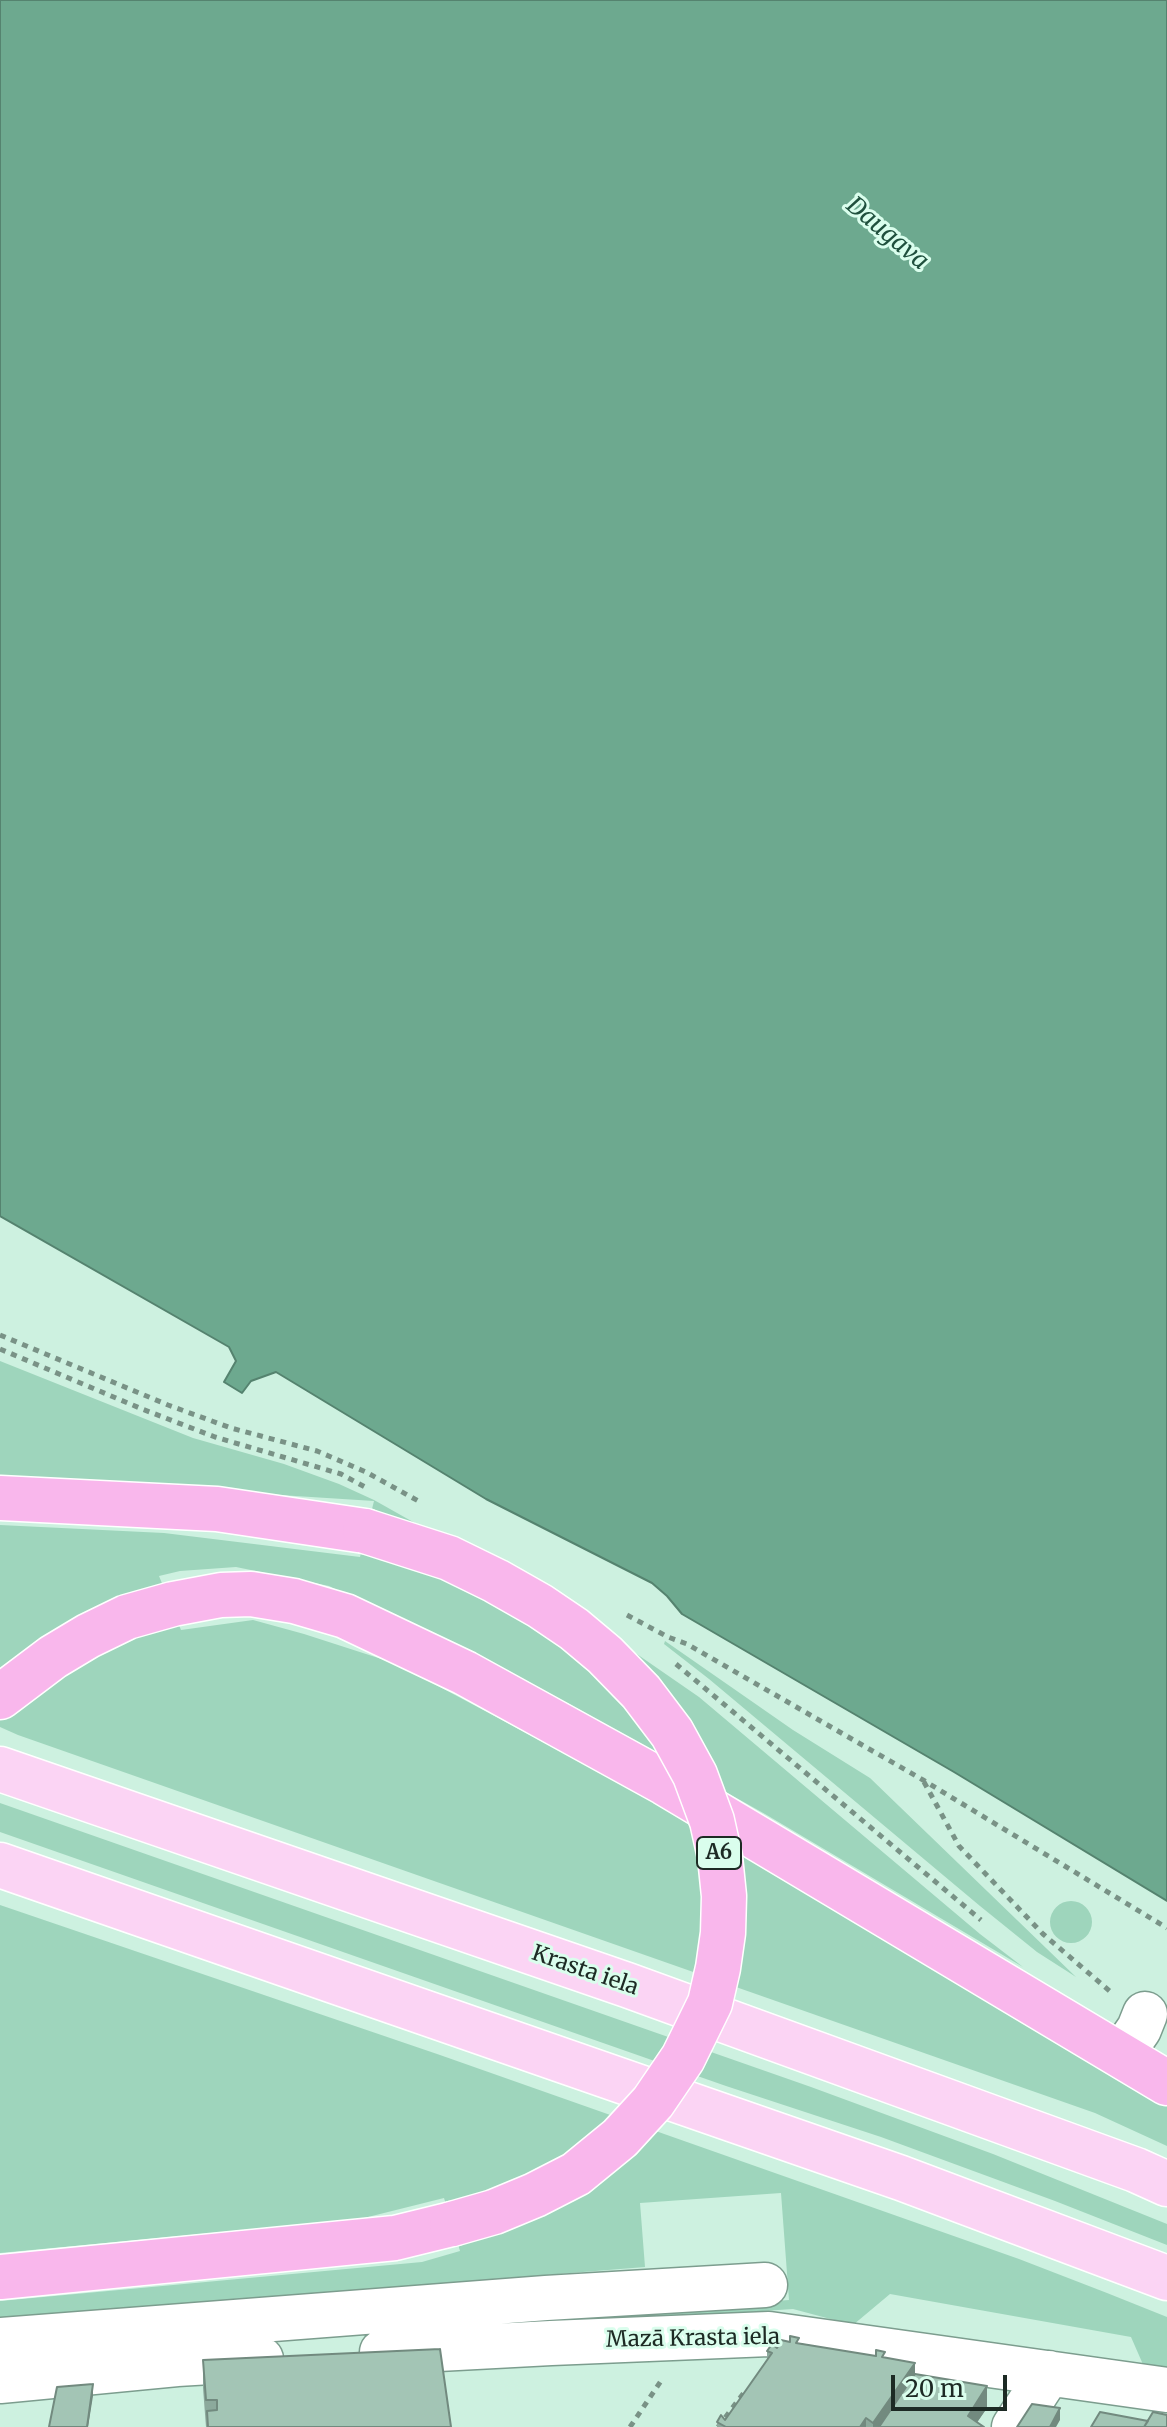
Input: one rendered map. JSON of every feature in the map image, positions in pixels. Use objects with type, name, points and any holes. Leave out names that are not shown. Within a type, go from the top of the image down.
[{"type":"highway","name":"A6","points":[[0,1498],[217,1509],[365,1531],[449,1558],[496,1581],[552,1614],[605,1655],[641,1692],[672,1733],[695,1775],[712,1821],[724,1896],[723,1933],[710,2003],[683,2058],[653,2102],[620,2138],[576,2174],[494,2212],[395,2238],[0,2277]]},
{"type":"highway","points":[[0,1697],[53,1657],[88,1636],[127,1617],[173,1604],[221,1595],[251,1594],[294,1601],[345,1616],[465,1673],[665,1783],[1167,2083]]},
{"type":"main road","name":"Krasta iela","points":[[0,1769],[627,1985],[1167,2184]]},
{"type":"main road","points":[[0,1865],[886,2173],[1167,2278]]},
{"type":"street","points":[[1121,2055],[1145,2014]]},
{"type":"street","points":[[0,2340],[546,2298],[765,2285]]},
{"type":"street","points":[[546,2298],[551,2343]]},
{"type":"street","name":"Mazā Krasta iela","points":[[346,2355],[769,2334],[1167,2390]]},
{"type":"street","points":[[0,2381],[177,2364],[299,2357]]},
{"type":"street","points":[[1014,2427],[1049,2373]]},
{"type":"path","points":[[0,1335],[168,1405],[231,1428],[317,1451],[366,1472],[435,1510]]},
{"type":"path","points":[[615,1609],[687,1644],[923,1780],[1167,1928]]},
{"type":"path","points":[[923,1780],[959,1846],[1043,1934],[1105,1989],[1145,2014]]},
{"type":"shaded area","points":[[0,1361],[193,1438],[284,1464],[339,1484],[374,1500],[589,1621],[699,1697],[1023,1967],[765,1814],[569,1704],[329,1586],[236,1567],[180,1571],[159,1576],[181,1630],[253,1620],[397,1664],[663,1806],[1167,2106],[1167,2146],[1095,2113],[0,1727],[0,1525],[164,1533],[360,1557],[374,1501],[0,1479]]},
{"type":"shaded area","points":[[665,1641],[793,1730],[870,1778],[1076,1977],[1037,1952],[980,1906],[664,1644]]},
{"type":"shaded area","points":[[0,1803],[811,2087],[993,2154],[1167,2224],[1167,2245],[881,2137],[726,2086],[0,1832]]},
{"type":"shaded area","points":[[1071,1901],[1086,1907],[1092,1922],[1086,1937],[1071,1943],[1056,1937],[1050,1922],[1056,1907]]},
{"type":"shaded area","points":[[0,1905],[440,2055],[1019,2259],[1167,2317],[1167,2372],[1145,2369],[1131,2337],[890,2294],[853,2325],[793,2309],[569,2324],[571,2316],[789,2300],[781,2193],[640,2203],[645,2267],[0,2319],[0,2301],[422,2262],[460,2251],[444,2198],[360,2219],[0,2253]]},
{"type":"water","name":"Daugava","points":[[0,0],[1167,0],[1167,1901],[954,1772],[682,1614],[652,1583],[486,1499],[276,1372],[251,1381],[242,1393],[224,1382],[236,1361],[229,1347],[0,1216]]},
{"type":"building","points":[[790,2336],[799,2338],[796,2343],[876,2356],[876,2350],[885,2352],[882,2357],[915,2363],[873,2423],[866,2418],[860,2427],[726,2427],[717,2422],[721,2415],[725,2420],[772,2353],[767,2351],[772,2344],[777,2348],[781,2340],[790,2342]]},
{"type":"building","points":[[440,2349],[451,2427],[208,2427],[207,2411],[217,2410],[217,2400],[206,2400],[203,2360]]},
{"type":"building","points":[[915,2374],[987,2386],[968,2416],[984,2427],[879,2427]]},
{"type":"building","points":[[93,2384],[87,2427],[49,2427],[57,2387]]},
{"type":"building","points":[[1032,2404],[1060,2408],[1050,2427],[1017,2427]]},
{"type":"building","points":[[1100,2412],[1148,2421],[1144,2427],[1091,2427]]},
{"type":"building","points":[[1153,2412],[1167,2415],[1167,2427],[1144,2427]]}]
